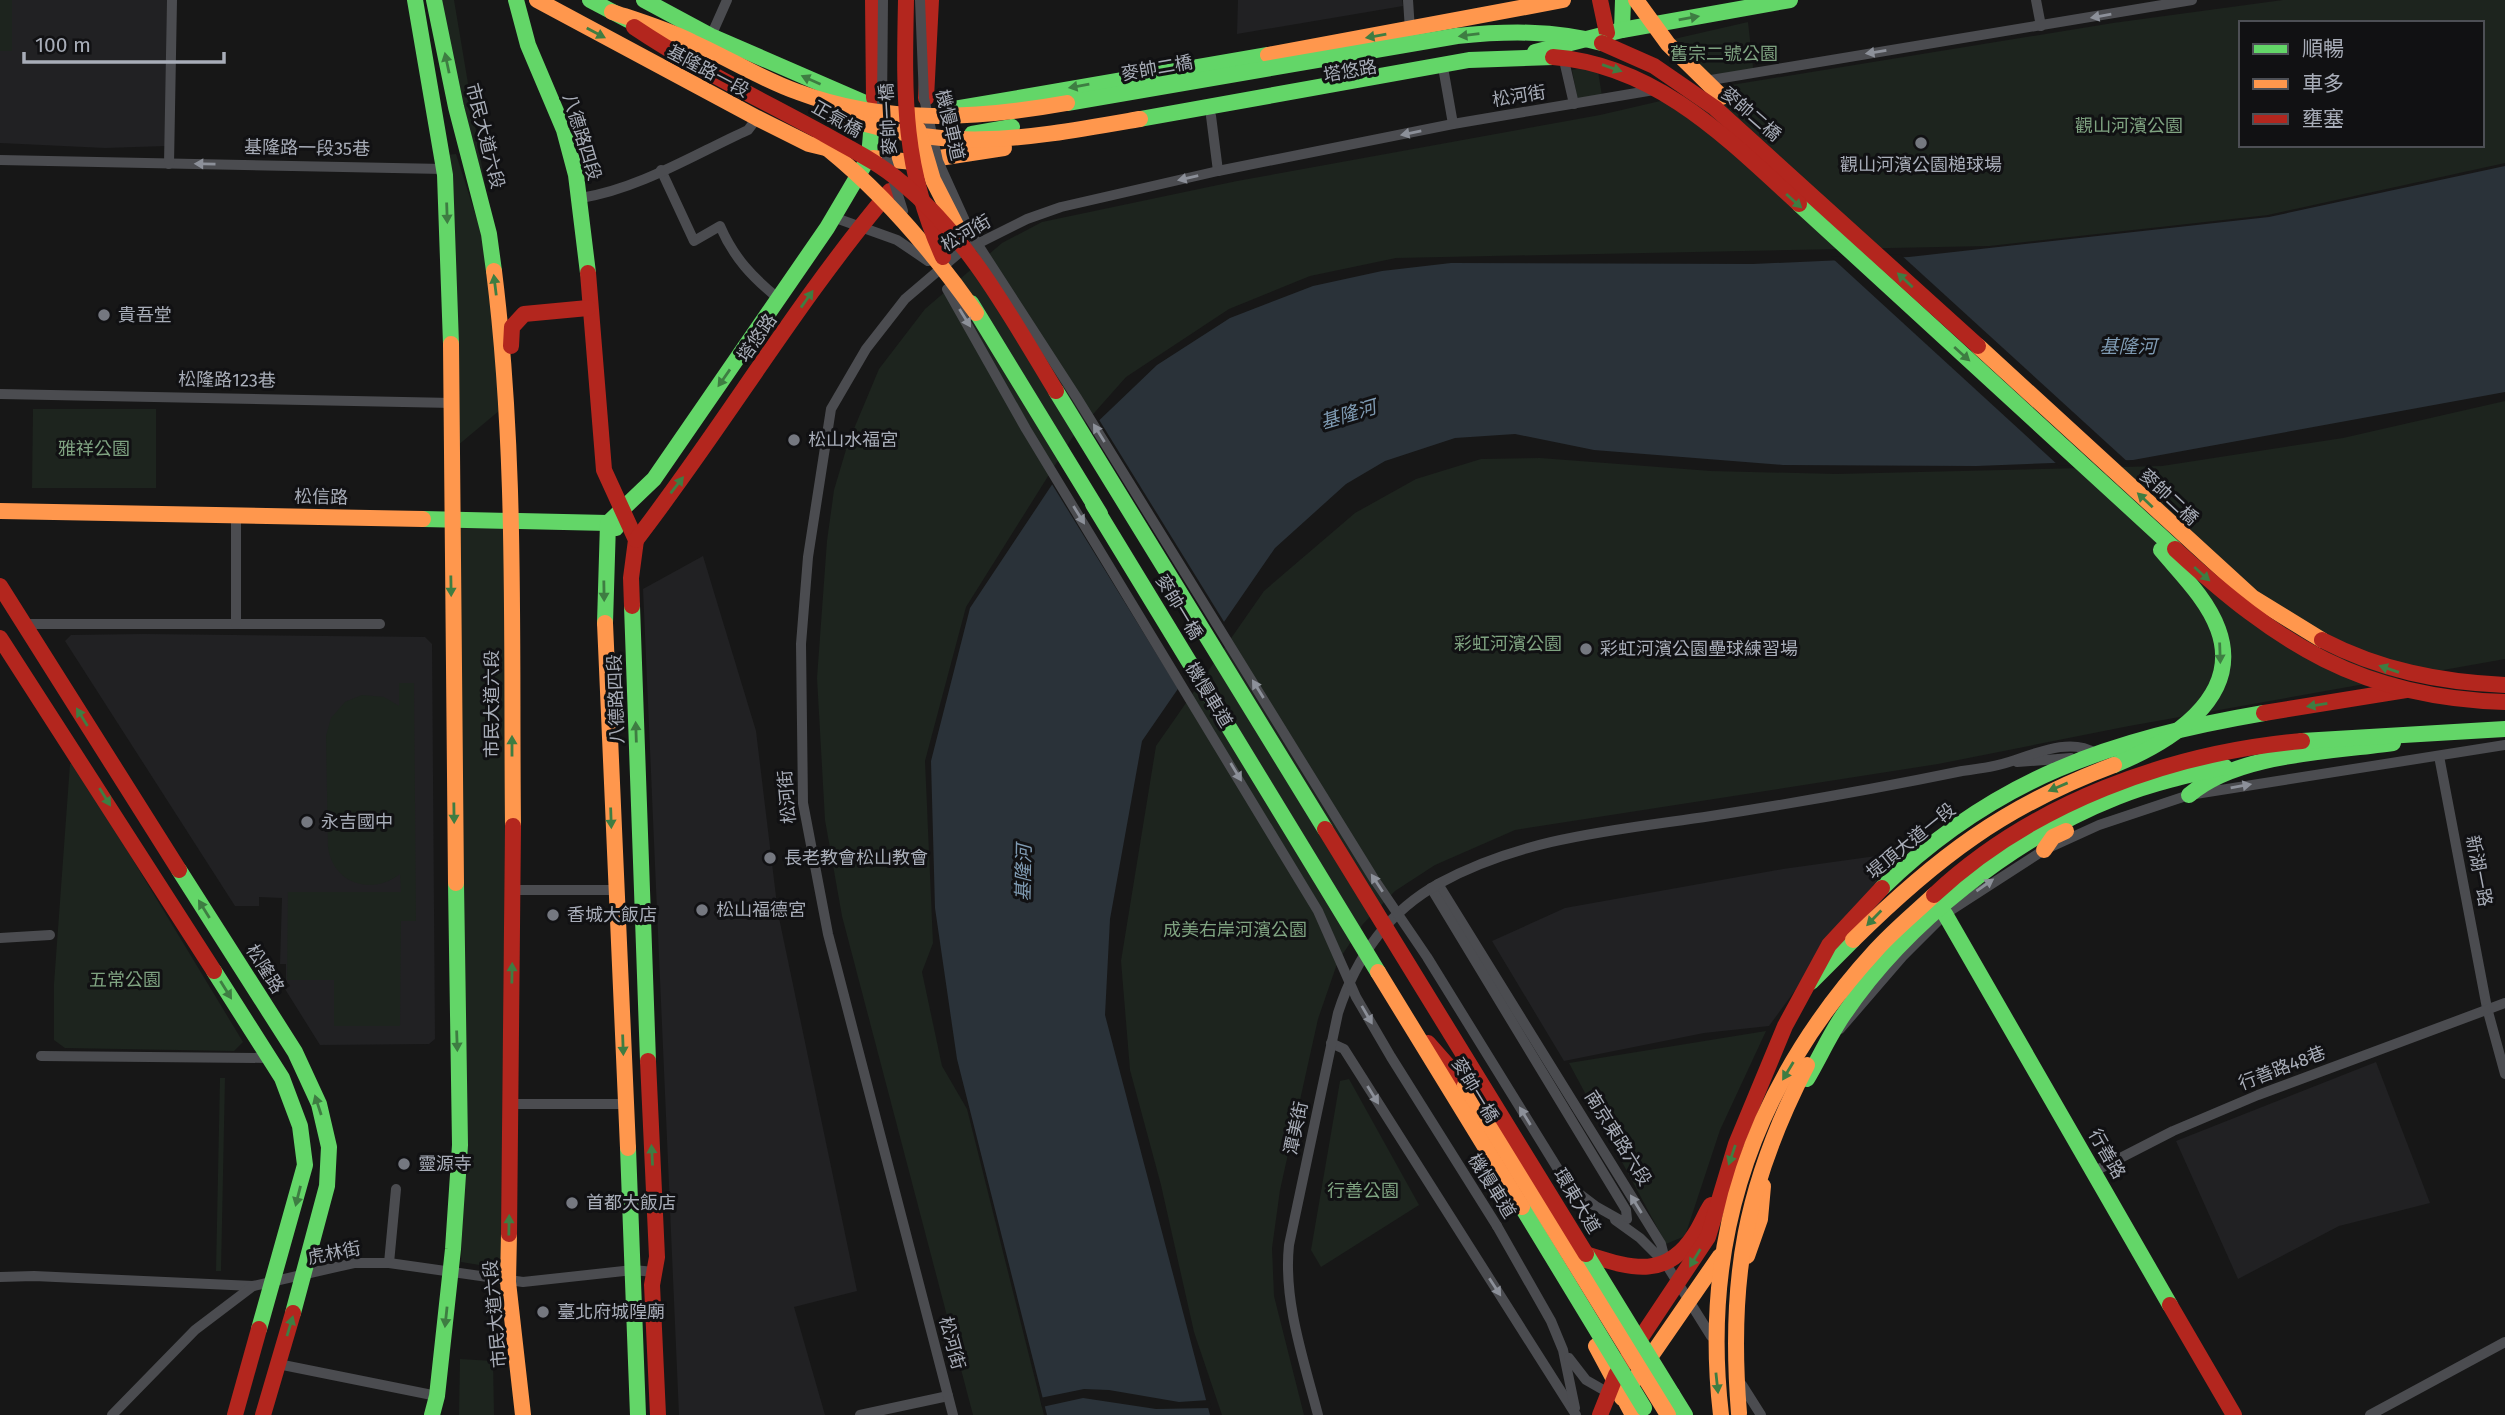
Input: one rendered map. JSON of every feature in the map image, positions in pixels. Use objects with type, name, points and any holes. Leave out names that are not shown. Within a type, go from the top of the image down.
[{"type":"main road","points":[[415,0],[444,169],[453,403],[451,540],[455,967],[460,1145],[437,1396],[432,1415]]},
{"type":"main road","name":"市民大道六段","points":[[434,0],[456,107],[489,234],[505,362],[510,519],[513,890],[508,1282],[523,1415]]},
{"type":"main road","name":"八德路四段","points":[[516,0],[528,45],[564,130],[581,198],[588,308],[604,470],[636,540],[631,578],[644,976],[657,1257],[652,1285],[658,1415]]},
{"type":"main road","name":"基隆路一段","points":[[537,0],[809,144],[869,157]]},
{"type":"main road","points":[[584,0],[816,122],[869,157]]},
{"type":"main road","name":"基隆路一段","points":[[644,0],[711,36],[874,106],[924,115]]},
{"type":"main road","name":"塔悠路","points":[[608,523],[654,479],[779,299],[869,157],[874,106],[873,0]]},
{"type":"main road","name":"麥帥一橋","points":[[908,0],[919,141],[933,180],[954,224],[1589,1255]]},
{"type":"main road","name":"麥帥一橋","points":[[908,0],[906,141],[914,189],[925,223],[944,260],[1559,1268],[1614,1391]]},
{"type":"main road","points":[[913,162],[924,115],[929,68],[930,0]]},
{"type":"main road","name":"塔悠路","points":[[924,115],[1410,30],[1563,0]]},
{"type":"main road","points":[[1600,0],[1614,32]]},
{"type":"main road","points":[[1614,32],[1623,0]]},
{"type":"main road","points":[[1636,0],[1668,44],[1736,110],[1754,141]]},
{"type":"main road","name":"塔悠路","points":[[869,157],[913,162],[1211,116],[1565,51],[1614,32],[1790,0]]},
{"type":"main road","name":"麥帥二橋","points":[[598,4],[677,34],[755,74],[814,98],[862,110],[909,116],[967,117],[1016,111],[1467,35],[1546,33],[1610,46],[1646,61],[1694,89],[2252,597],[2298,629],[2345,655],[2410,676],[2459,684],[2505,685]]},
{"type":"main road","name":"正氣橋","points":[[598,4],[646,29],[664,48],[758,101],[848,165],[900,213],[941,262],[976,313]]},
{"type":"main road","name":"正氣橋","points":[[598,4],[669,52],[771,104],[886,170],[945,223],[1001,301]]},
{"type":"main road","name":"麥帥二橋","points":[[646,29],[672,33],[813,106],[861,125],[904,137],[941,142],[1038,137],[1469,60],[1565,51],[1611,66],[1643,79],[1709,122],[2223,593],[2268,629],[2307,654],[2362,678],[2417,694],[2474,702],[2505,702]]},
{"type":"main road","points":[[913,162],[967,135],[1012,127],[1490,46],[1533,44],[1565,51]]},
{"type":"main road","name":"塔悠路","points":[[636,540],[680,483],[860,226],[913,162]]},
{"type":"main road","name":"麥帥一橋","points":[[1001,301],[1436,1007]]},
{"type":"main road","points":[[508,426],[510,329],[515,319],[524,314],[588,308]]},
{"type":"main road","name":"麥帥一橋","points":[[976,313],[1406,1018]]},
{"type":"main road","name":"松信路","points":[[0,511],[608,523],[636,540]]},
{"type":"main road","points":[[1811,982],[1934,863],[1990,824],[2039,795],[2175,736],[2198,718],[2214,691],[2222,662],[2219,631],[2208,608],[2153,540],[2137,514]]},
{"type":"main road","name":"八德路四段","points":[[608,523],[604,580],[638,1415]]},
{"type":"main road","name":"松隆路","points":[[0,586],[295,1052],[319,1104],[329,1147],[327,1186],[304,1277],[263,1415]]},
{"type":"main road","points":[[0,638],[56,720],[282,1078],[300,1126],[305,1165],[235,1415]]},
{"type":"main road","name":"堤頂大道一段","points":[[1614,1391],[1641,1341],[1708,1237],[1719,1195],[1761,1080],[1785,1026],[1829,945],[1906,865],[1993,802],[2038,777],[2095,753],[2178,728],[2505,674]]},
{"type":"main road","points":[[1600,1415],[1614,1391],[1653,1358],[1743,1220],[1799,1094],[1847,1008],[1894,953],[1970,883],[2028,841],[2093,807],[2208,769],[2505,727]]},
{"type":"main road","points":[[1721,1415],[1714,1333],[1716,1292],[1727,1229],[1751,1147],[1776,1091],[1811,1032],[1853,975],[1932,896],[1999,843],[2055,810],[2156,768],[2205,755],[2282,743],[2450,735],[2505,727]]},
{"type":"main road","points":[[1739,1415],[1732,1338],[1738,1260],[1751,1201],[1770,1144],[1797,1084],[1825,1033],[1864,981],[1909,933],[1963,885],[2011,850],[2067,818],[2125,791],[2168,777],[2247,759],[2290,754],[2441,749],[2505,743]]},
{"type":"main road","points":[[2095,753],[2120,775],[2129,793]]},
{"type":"main road","points":[[2189,795],[2196,784],[2269,760]]},
{"type":"main road","points":[[2044,850],[2053,837],[2112,809],[2129,793]]},
{"type":"main road","name":"行善路","points":[[1945,914],[2234,1415]]},
{"type":"main road","points":[[1436,1007],[1465,1085]]},
{"type":"main road","name":"環東大道","points":[[1436,1007],[1687,1415]]},
{"type":"main road","points":[[1406,1018],[1465,1085],[1668,1415]]},
{"type":"main road","points":[[1406,1018],[1648,1415]]},
{"type":"main road","points":[[1741,1383],[1734,1348],[1733,1316],[1738,1282],[1760,1219],[1764,1173]]},
{"type":"main road","points":[[1589,1255],[1636,1268],[1666,1264],[1680,1254],[1719,1195]]},
{"type":"main road","points":[[1589,1255],[1687,1415]]},
{"type":"main road","points":[[1614,1391],[1633,1415]]},
{"type":"street","points":[[169,164],[172,0]]},
{"type":"street","points":[[711,36],[727,0]]},
{"type":"street","name":"機慢車道","points":[[883,0],[882,108],[887,160],[903,211],[1026,429],[1318,911],[1356,997],[1384,1045],[1497,1226],[1552,1321],[1563,1350],[1576,1414]]},
{"type":"street","name":"機慢車道","points":[[920,0],[924,99],[938,161],[971,234],[1077,398],[1374,879],[1427,957],[1561,1174],[1573,1189],[1640,1238],[1666,1264]]},
{"type":"street","points":[[1408,0],[1410,30]]},
{"type":"street","points":[[2036,0],[2041,26]]},
{"type":"street","name":"松河街","points":[[953,1415],[822,909],[803,803],[799,722],[808,557],[831,409],[866,349],[905,299],[959,253],[1027,219],[1061,207],[1218,171],[1453,124],[1749,72],[2192,0]]},
{"type":"street","points":[[1565,51],[1574,104]]},
{"type":"street","points":[[1444,73],[1453,124]]},
{"type":"street","points":[[1211,116],[1218,171]]},
{"type":"street","points":[[581,198],[615,192],[748,130],[757,118]]},
{"type":"street","name":"基隆路一段35巷","points":[[0,160],[444,169]]},
{"type":"street","points":[[661,170],[694,241],[720,226],[730,250],[743,267],[779,299]]},
{"type":"street","points":[[833,217],[897,240],[923,256],[936,272]]},
{"type":"street","name":"松隆路123巷","points":[[0,394],[453,403]]},
{"type":"street","points":[[236,515],[236,624]]},
{"type":"street","points":[[24,624],[380,624]]},
{"type":"street","points":[[1833,1035],[1945,914],[2044,850],[2111,820],[2189,795],[2439,756],[2505,743]]},
{"type":"street","name":"潭美街","points":[[1318,1415],[1290,1298],[1287,1267],[1331,1043],[1348,982],[1367,948],[1389,919],[1434,886],[1502,856],[1573,836],[1828,797],[2007,763],[2043,762],[2095,753]]},
{"type":"street","name":"新湖一路","points":[[2439,756],[2487,1008],[2505,1074]]},
{"type":"street","name":"機慢車道","points":[[1434,886],[1626,1210],[1627,1219],[1622,1221],[1590,1202]]},
{"type":"street","name":"南京東路六段","points":[[1434,886],[1661,1244],[1666,1264],[1678,1285],[1761,1415]]},
{"type":"street","points":[[513,890],[615,890]]},
{"type":"street","points":[[0,938],[50,934]]},
{"type":"street","name":"行善路48巷","points":[[2095,1171],[2173,1131],[2258,1095],[2505,1003]]},
{"type":"street","points":[[1331,1043],[1344,1049],[1576,1414]]},
{"type":"street","points":[[41,1056],[269,1058]]},
{"type":"street","points":[[511,1104],[626,1104]]},
{"type":"street","points":[[389,1263],[396,1189]]},
{"type":"street","name":"虎林街","points":[[112,1415],[195,1330],[253,1286],[304,1277],[354,1263],[389,1263],[508,1282],[633,1270],[654,1272]]},
{"type":"street","points":[[0,1277],[34,1276],[253,1286]]},
{"type":"street","points":[[2370,1415],[2505,1342]]},
{"type":"street","name":"機慢車道","points":[[1563,1350],[1578,1373],[1614,1391]]},
{"type":"street","points":[[278,1364],[437,1396]]},
{"type":"street","points":[[860,1415],[948,1396]]},
{"type":"shaded area","points":[[0,0],[167,0],[166,146],[105,148],[0,143]]},
{"type":"shaded area","points":[[1238,0],[1402,0],[1403,6],[1237,34]]},
{"type":"shaded area","points":[[703,556],[756,731],[778,913],[857,1291],[794,1307],[825,1415],[679,1415],[643,589]]},
{"type":"shaded area","name":"永吉國中","points":[[71,635],[425,637],[432,644],[435,1039],[429,1044],[320,1045],[285,989],[290,986],[286,981],[286,964],[280,964],[282,898],[259,897],[259,906],[235,906],[65,641]]},
{"type":"shaded area","points":[[1912,851],[1848,918],[1769,1026],[1704,1033],[1564,1061],[1492,941],[1565,908],[1783,869]]},
{"type":"shaded area","points":[[2376,1062],[2430,1203],[2339,1226],[2238,1279],[2176,1141]]},
{"type":"green space","points":[[0,0],[12,0],[12,51],[0,51]]},
{"type":"green space","points":[[438,0],[454,0],[504,298]]},
{"type":"green space","name":"觀山河濱公園","points":[[2283,0],[2505,0],[2505,163],[2268,215],[1989,246],[1396,258],[1310,276],[1229,309],[1126,377],[1072,438],[966,607],[925,761],[933,943],[922,972],[942,1066],[967,1109],[1044,1415],[973,1415],[842,916],[825,820],[817,678],[827,541],[834,490],[848,443],[879,369],[925,309],[1002,243],[1042,222],[1237,181],[1600,115],[1725,86],[2113,23]]},
{"type":"green space","name":"舊宗二號公園","points":[[1748,22],[1754,76],[1714,82],[1674,39]]},
{"type":"green space","points":[[1597,65],[1602,96],[1578,101],[1572,70]]},
{"type":"green space","points":[[456,154],[480,229],[491,287],[500,410],[457,446],[446,155]]},
{"type":"green space","name":"彩虹河濱公園","points":[[2505,401],[2505,659],[2129,726],[1938,764],[1515,830],[1435,865],[1395,891],[1363,924],[1338,961],[1318,1019],[1280,1190],[1272,1248],[1274,1296],[1304,1415],[1222,1415],[1194,1332],[1161,1185],[1130,1070],[1121,961],[1156,746],[1264,591],[1355,513],[1416,479],[1481,459],[1540,458],[1711,471],[1836,474],[2162,466],[2343,438]]},
{"type":"green space","name":"雅祥公園","points":[[33,409],[156,409],[156,488],[32,488]]},
{"type":"green space","points":[[460,525],[508,526],[501,1265],[498,1268],[461,1262],[464,1180],[458,983]]},
{"type":"green space","points":[[399,683],[414,683],[416,921],[401,921],[400,1026],[334,1026],[334,980],[287,980],[288,892],[401,892],[400,874],[378,884],[355,883],[337,870],[331,860],[328,847],[326,736],[331,718],[345,702],[362,695],[384,697],[399,706]]},
{"type":"green space","name":"五常公園","points":[[70,764],[75,764],[243,1042],[234,1051],[65,1048],[54,1040],[54,984]]},
{"type":"green space","points":[[1766,1031],[1720,1130],[1685,1236],[1666,1244],[1569,1063]]},
{"type":"green space","points":[[220,1078],[225,1078],[221,1271],[216,1271]]},
{"type":"green space","name":"行善公園","points":[[1349,1079],[1419,1205],[1321,1267],[1311,1250],[1340,1081]]},
{"type":"green space","points":[[460,1359],[493,1361],[494,1415],[459,1415]]},
{"type":"water","name":"基隆河","points":[[2505,166],[2505,392],[2133,460],[1976,466],[1783,465],[1594,450],[1515,434],[1455,438],[1385,461],[1346,484],[1275,548],[1142,741],[1110,919],[1105,1015],[1210,1415],[1047,1415],[957,1059],[935,908],[931,761],[970,608],[1087,432],[1157,365],[1230,318],[1313,286],[1382,271],[1451,263],[1753,264],[1909,257],[2269,217]]},
{"type":"pier","points":[[1900,254],[2130,464],[2059,466],[1831,257]]},
{"type":"pier","points":[[1098,418],[1226,625],[1180,692],[1050,481],[1084,431]]},
{"type":"pier","points":[[1084,1389],[1109,1390],[1179,1402],[1209,1400],[1212,1408],[1156,1409],[1083,1398],[1042,1407],[1040,1398]]},
{"type":"traffic: fast","points":[[415,0],[445,175],[451,344]]},
{"type":"traffic: fast","points":[[434,0],[456,107],[489,234],[494,271]]},
{"type":"traffic: fast","points":[[516,0],[528,45],[564,130],[576,175],[588,273]]},
{"type":"traffic: fast","points":[[590,0],[628,20]]},
{"type":"traffic: fast","points":[[644,0],[711,36],[870,105]]},
{"type":"traffic: fast","points":[[1622,30],[1623,0]]},
{"type":"traffic: fast","points":[[1535,52],[1622,30],[1790,0]]},
{"type":"traffic: fast","points":[[1067,103],[1457,36],[1530,33],[1602,43]]},
{"type":"traffic: fast","points":[[954,109],[1268,55]]},
{"type":"traffic: fast","points":[[1140,119],[1469,60],[1553,57]]},
{"type":"traffic: fast","points":[[605,623],[608,523],[654,479],[827,228],[869,157],[874,98]]},
{"type":"traffic: fast","points":[[972,134],[1012,127]]},
{"type":"traffic: fast","points":[[1799,204],[2175,549]]},
{"type":"traffic: fast","points":[[971,303],[1100,514]]},
{"type":"traffic: fast","points":[[1056,391],[1325,829]]},
{"type":"traffic: fast","points":[[1093,504],[1378,972]]},
{"type":"traffic: fast","points":[[423,519],[608,523],[616,528]]},
{"type":"traffic: fast","points":[[2114,765],[2156,745],[2177,731],[2210,697],[2220,677],[2223,654],[2213,618],[2193,587],[2161,550]]},
{"type":"traffic: fast","points":[[632,606],[648,1061]]},
{"type":"traffic: fast","points":[[1882,888],[1925,850],[1968,818],[2012,791],[2058,769],[2156,736],[2264,713]]},
{"type":"traffic: fast","points":[[2302,741],[2505,729]]},
{"type":"traffic: fast","points":[[2189,795],[2209,781],[2258,762],[2393,743]]},
{"type":"traffic: fast","points":[[1807,1079],[1839,1022],[1869,980],[1898,947],[1965,886],[2002,859],[2078,814],[2143,788],[2225,767]]},
{"type":"traffic: fast","points":[[179,870],[295,1052],[319,1104],[329,1147],[327,1186],[293,1313]]},
{"type":"traffic: fast","points":[[432,1415],[437,1396],[453,1249],[460,1145],[456,883]]},
{"type":"traffic: fast","points":[[1945,914],[2170,1305]]},
{"type":"traffic: fast","points":[[1811,982],[1853,940]]},
{"type":"traffic: fast","points":[[214,971],[282,1078],[300,1126],[305,1165],[259,1329]]},
{"type":"traffic: fast","points":[[628,1148],[638,1415]]},
{"type":"traffic: fast","points":[[1522,1207],[1644,1408]]},
{"type":"traffic: fast","points":[[1586,1254],[1672,1394]]},
{"type":"traffic: fast","points":[[1672,1394],[1685,1415]]},
{"type":"traffic: slow","points":[[537,0],[757,118],[809,144],[838,151]]},
{"type":"traffic: slow","points":[[1268,55],[1563,0]]},
{"type":"traffic: slow","points":[[1636,0],[1668,44],[1722,97]]},
{"type":"traffic: slow","points":[[612,12],[682,37],[784,87],[831,103],[864,110],[932,116],[966,115],[1067,103]]},
{"type":"traffic: slow","points":[[832,113],[873,126],[949,139],[1022,137],[1140,119]]},
{"type":"traffic: slow","points":[[918,129],[933,180],[959,231]]},
{"type":"traffic: slow","points":[[873,158],[913,162],[1004,148]]},
{"type":"traffic: slow","points":[[828,149],[870,186],[908,226],[976,313]]},
{"type":"traffic: slow","points":[[494,271],[510,479],[513,826]]},
{"type":"traffic: slow","points":[[451,344],[456,883]]},
{"type":"traffic: slow","points":[[1978,346],[2252,597],[2322,640]]},
{"type":"traffic: slow","points":[[0,511],[423,519]]},
{"type":"traffic: slow","points":[[605,623],[628,1148]]},
{"type":"traffic: slow","points":[[1853,940],[1913,884],[1973,837],[2038,798],[2114,765]]},
{"type":"traffic: slow","points":[[2044,850],[2053,837],[2066,831]]},
{"type":"traffic: slow","points":[[1721,1415],[1717,1349],[1719,1286],[1729,1224],[1745,1165],[1768,1108],[1798,1053],[1834,1001],[1883,943],[1934,895]]},
{"type":"traffic: slow","points":[[1378,972],[1522,1207]]},
{"type":"traffic: slow","points":[[1739,1413],[1736,1319],[1746,1234],[1755,1193],[1769,1151],[1807,1065]]},
{"type":"traffic: slow","points":[[1465,1085],[1668,1415]]},
{"type":"traffic: slow","points":[[1747,1256],[1760,1219],[1763,1186]]},
{"type":"traffic: slow","points":[[509,1234],[508,1282],[523,1415]]},
{"type":"traffic: slow","points":[[1622,1398],[1720,1256]]},
{"type":"traffic: slow","points":[[1596,1346],[1633,1415]]},
{"type":"traffic: jam","points":[[873,0],[874,98]]},
{"type":"traffic: jam","points":[[906,0],[908,131],[920,192],[943,257]]},
{"type":"traffic: jam","points":[[926,98],[931,0]]},
{"type":"traffic: jam","points":[[1600,0],[1607,33]]},
{"type":"traffic: jam","points":[[634,27],[704,70],[864,156],[901,182],[947,227],[968,253],[1005,307],[1056,391]]},
{"type":"traffic: jam","points":[[1602,43],[1654,66],[1715,108],[1978,346]]},
{"type":"traffic: jam","points":[[1553,57],[1590,63],[1625,74],[1657,90],[1717,131],[1799,204]]},
{"type":"traffic: jam","points":[[636,540],[823,276],[890,191]]},
{"type":"traffic: jam","points":[[588,273],[604,470],[636,540],[631,578],[632,606]]},
{"type":"traffic: jam","points":[[511,346],[512,327],[524,314],[588,308]]},
{"type":"traffic: jam","points":[[2175,549],[2250,612],[2325,660],[2364,677],[2407,690],[2454,698],[2505,702]]},
{"type":"traffic: jam","points":[[0,586],[179,870]]},
{"type":"traffic: jam","points":[[0,638],[214,971]]},
{"type":"traffic: jam","points":[[2322,640],[2366,659],[2410,673],[2505,685]]},
{"type":"traffic: jam","points":[[2264,713],[2406,690]]},
{"type":"traffic: jam","points":[[1934,895],[1972,862],[2014,834],[2058,809],[2105,788],[2202,757],[2302,741]]},
{"type":"traffic: jam","points":[[509,1234],[513,826]]},
{"type":"traffic: jam","points":[[1325,829],[1586,1254]]},
{"type":"traffic: jam","points":[[1600,1415],[1616,1375],[1708,1237],[1736,1144],[1785,1026],[1829,945],[1882,888]]},
{"type":"traffic: jam","points":[[1428,1043],[1465,1085]]},
{"type":"traffic: jam","points":[[648,1061],[657,1257],[652,1285],[658,1415]]},
{"type":"traffic: jam","points":[[1589,1255],[1634,1266],[1661,1264],[1684,1248],[1711,1205]]},
{"type":"traffic: jam","points":[[2170,1305],[2234,1415]]},
{"type":"traffic: jam","points":[[263,1415],[293,1313]]},
{"type":"traffic: jam","points":[[235,1415],[259,1329]]},
{"type":"place","name":"觀山河濱公園槌球場","points":[[1921,143]]},
{"type":"place","name":"貴吾堂","points":[[104,315]]},
{"type":"place","name":"松山水福宮","points":[[794,440]]},
{"type":"place","name":"彩虹河濱公園壘球練習場","points":[[1586,649]]},
{"type":"place","name":"永吉國中","points":[[307,822]]},
{"type":"place","name":"長老教會松山教會","points":[[770,858]]},
{"type":"place","name":"松山福德宮","points":[[702,910]]},
{"type":"place","name":"香城大飯店","points":[[553,915]]},
{"type":"place","name":"靈源寺","points":[[404,1164]]},
{"type":"place","name":"首都大飯店","points":[[572,1203]]},
{"type":"place","name":"臺北府城隍廟","points":[[543,1312]]},
{"type":"park label","name":"成美右岸河濱公園","points":[[1235,930]]}]
